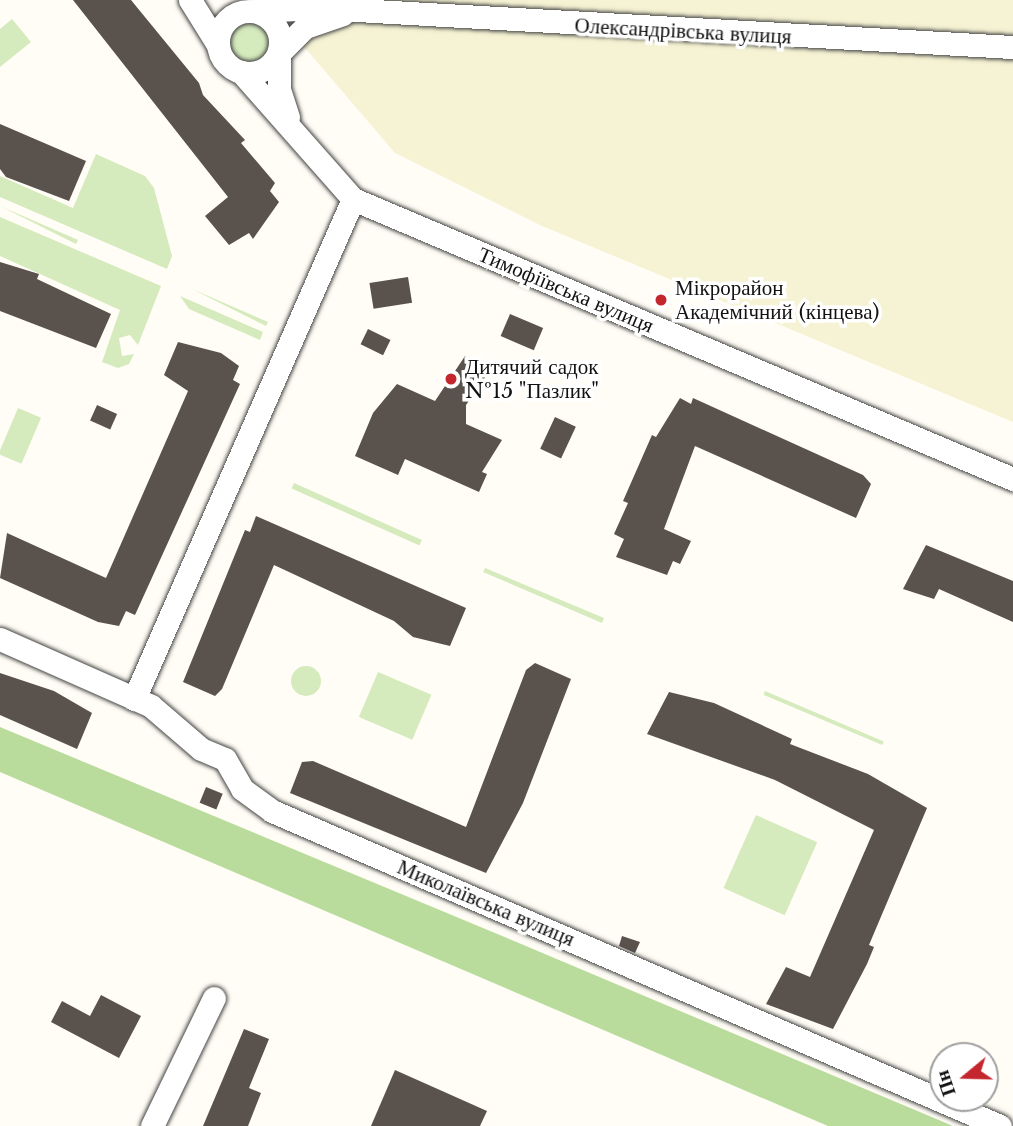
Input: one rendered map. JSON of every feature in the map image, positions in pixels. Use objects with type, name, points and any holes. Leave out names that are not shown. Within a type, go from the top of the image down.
[{"type":"street","points":[[190,0],[226,62],[241,72],[268,68],[305,27],[353,10]]},
{"type":"street","points":[[206,0],[249,11],[276,26],[283,108],[304,140]]},
{"type":"street","name":"Олександрівська вулиця","points":[[249,11],[353,10],[1013,47]]},
{"type":"street","points":[[218,45],[228,20],[249,11]]},
{"type":"street","name":"Тимофіївська вулиця","points":[[241,72],[304,140],[352,199],[1013,479]]},
{"type":"street","points":[[134,699],[352,199]]},
{"type":"street","name":"Миколаївська вулиця","points":[[0,639],[134,699],[201,749],[225,759],[242,789],[272,810],[1000,1126]]},
{"type":"street","points":[[152,1126],[214,998]]},
{"type":"shaded area","points":[[264,0],[1013,0],[1013,422],[542,226],[395,153]]},
{"type":"green space","points":[[12,19],[31,42],[0,67],[0,29]]},
{"type":"green space","points":[[249,19],[266,25],[272,42],[266,59],[249,65],[232,59],[226,42],[232,25]]},
{"type":"green space","points":[[96,154],[145,176],[154,188],[172,256],[167,269],[0,197],[0,176],[73,208]]},
{"type":"green space","points":[[0,206],[78,240],[76,244]]},
{"type":"green space","points":[[0,217],[161,286],[138,345],[130,335],[119,338],[122,356],[134,354],[129,364],[118,368],[102,362],[120,310],[0,256]]},
{"type":"green space","points":[[192,289],[268,322],[266,326]]},
{"type":"green space","points":[[180,296],[263,332],[260,340],[189,309]]},
{"type":"green space","points":[[18,408],[41,418],[21,464],[0,455]]},
{"type":"green space","points":[[294,483],[422,540],[419,545],[292,488]]},
{"type":"green space","points":[[485,568],[604,618],[602,623],[483,572]]},
{"type":"green space","points":[[306,666],[312,667],[320,675],[320,687],[312,695],[306,696],[300,695],[292,687],[291,681],[292,675],[300,667]]},
{"type":"green space","points":[[378,672],[431,695],[412,740],[359,717]]},
{"type":"green space","points":[[765,691],[884,741],[882,745],[763,695]]},
{"type":"green space","points":[[0,727],[953,1126],[828,1126],[0,772]]},
{"type":"green space","points":[[756,815],[817,842],[785,915],[723,888]]},
{"type":"building","points":[[73,0],[131,0],[199,83],[203,95],[245,140],[241,143],[275,183],[270,191],[279,202],[253,239],[249,233],[229,245],[205,216],[228,197]]},
{"type":"building","points":[[0,124],[86,161],[69,201],[6,177],[0,169]]},
{"type":"building","points":[[0,262],[39,274],[37,279],[111,314],[96,348],[0,311]]},
{"type":"building","points":[[408,277],[412,303],[374,309],[369,283]]},
{"type":"building","points":[[510,314],[543,328],[534,350],[501,336]]},
{"type":"building","points":[[368,329],[390,340],[383,355],[361,344]]},
{"type":"building","points":[[178,342],[221,353],[239,366],[233,380],[240,384],[135,615],[126,611],[119,626],[98,622],[0,578],[7,533],[106,578],[188,391],[164,375]]},
{"type":"building","points":[[465,356],[489,372],[466,405],[466,424],[502,440],[482,472],[487,474],[479,492],[405,459],[398,475],[355,456],[373,413],[397,384],[435,401]]},
{"type":"building","points":[[680,398],[691,404],[693,398],[863,475],[871,484],[856,518],[695,446],[664,529],[691,541],[680,564],[673,561],[667,575],[616,557],[624,539],[614,534],[628,503],[623,501],[652,435],[656,437]]},
{"type":"building","points":[[97,405],[117,414],[110,429],[90,421]]},
{"type":"building","points":[[555,417],[576,427],[561,458],[540,449]]},
{"type":"building","points":[[256,516],[466,608],[450,646],[413,637],[394,621],[274,565],[222,689],[215,696],[183,682],[245,530],[250,532]]},
{"type":"building","points":[[926,545],[1013,581],[1013,622],[939,589],[934,599],[903,589]]},
{"type":"building","points":[[535,663],[571,679],[523,803],[486,873],[290,793],[302,762],[313,761],[466,827],[526,670]]},
{"type":"building","points":[[0,673],[54,691],[92,713],[77,749],[0,715]]},
{"type":"building","points":[[669,692],[714,703],[792,739],[790,744],[868,774],[927,808],[869,945],[874,947],[867,964],[833,1029],[766,1004],[786,967],[810,977],[874,830],[775,780],[647,734]]},
{"type":"building","points":[[206,787],[223,794],[216,810],[200,803]]},
{"type":"building","points":[[622,936],[640,942],[635,953],[619,946]]},
{"type":"building","points":[[101,995],[141,1016],[119,1058],[51,1022],[62,1001],[90,1016]]},
{"type":"building","points":[[244,1029],[269,1039],[249,1088],[261,1093],[248,1126],[203,1126]]},
{"type":"building","points":[[395,1070],[487,1111],[480,1126],[371,1126]]},
{"type":"place","name":"Мікрорайон Академічний (кінцева)","points":[[661,300]]},
{"type":"place","name":"Дитячий садок №15 \"Пазлик\"","points":[[451,379]]}]
